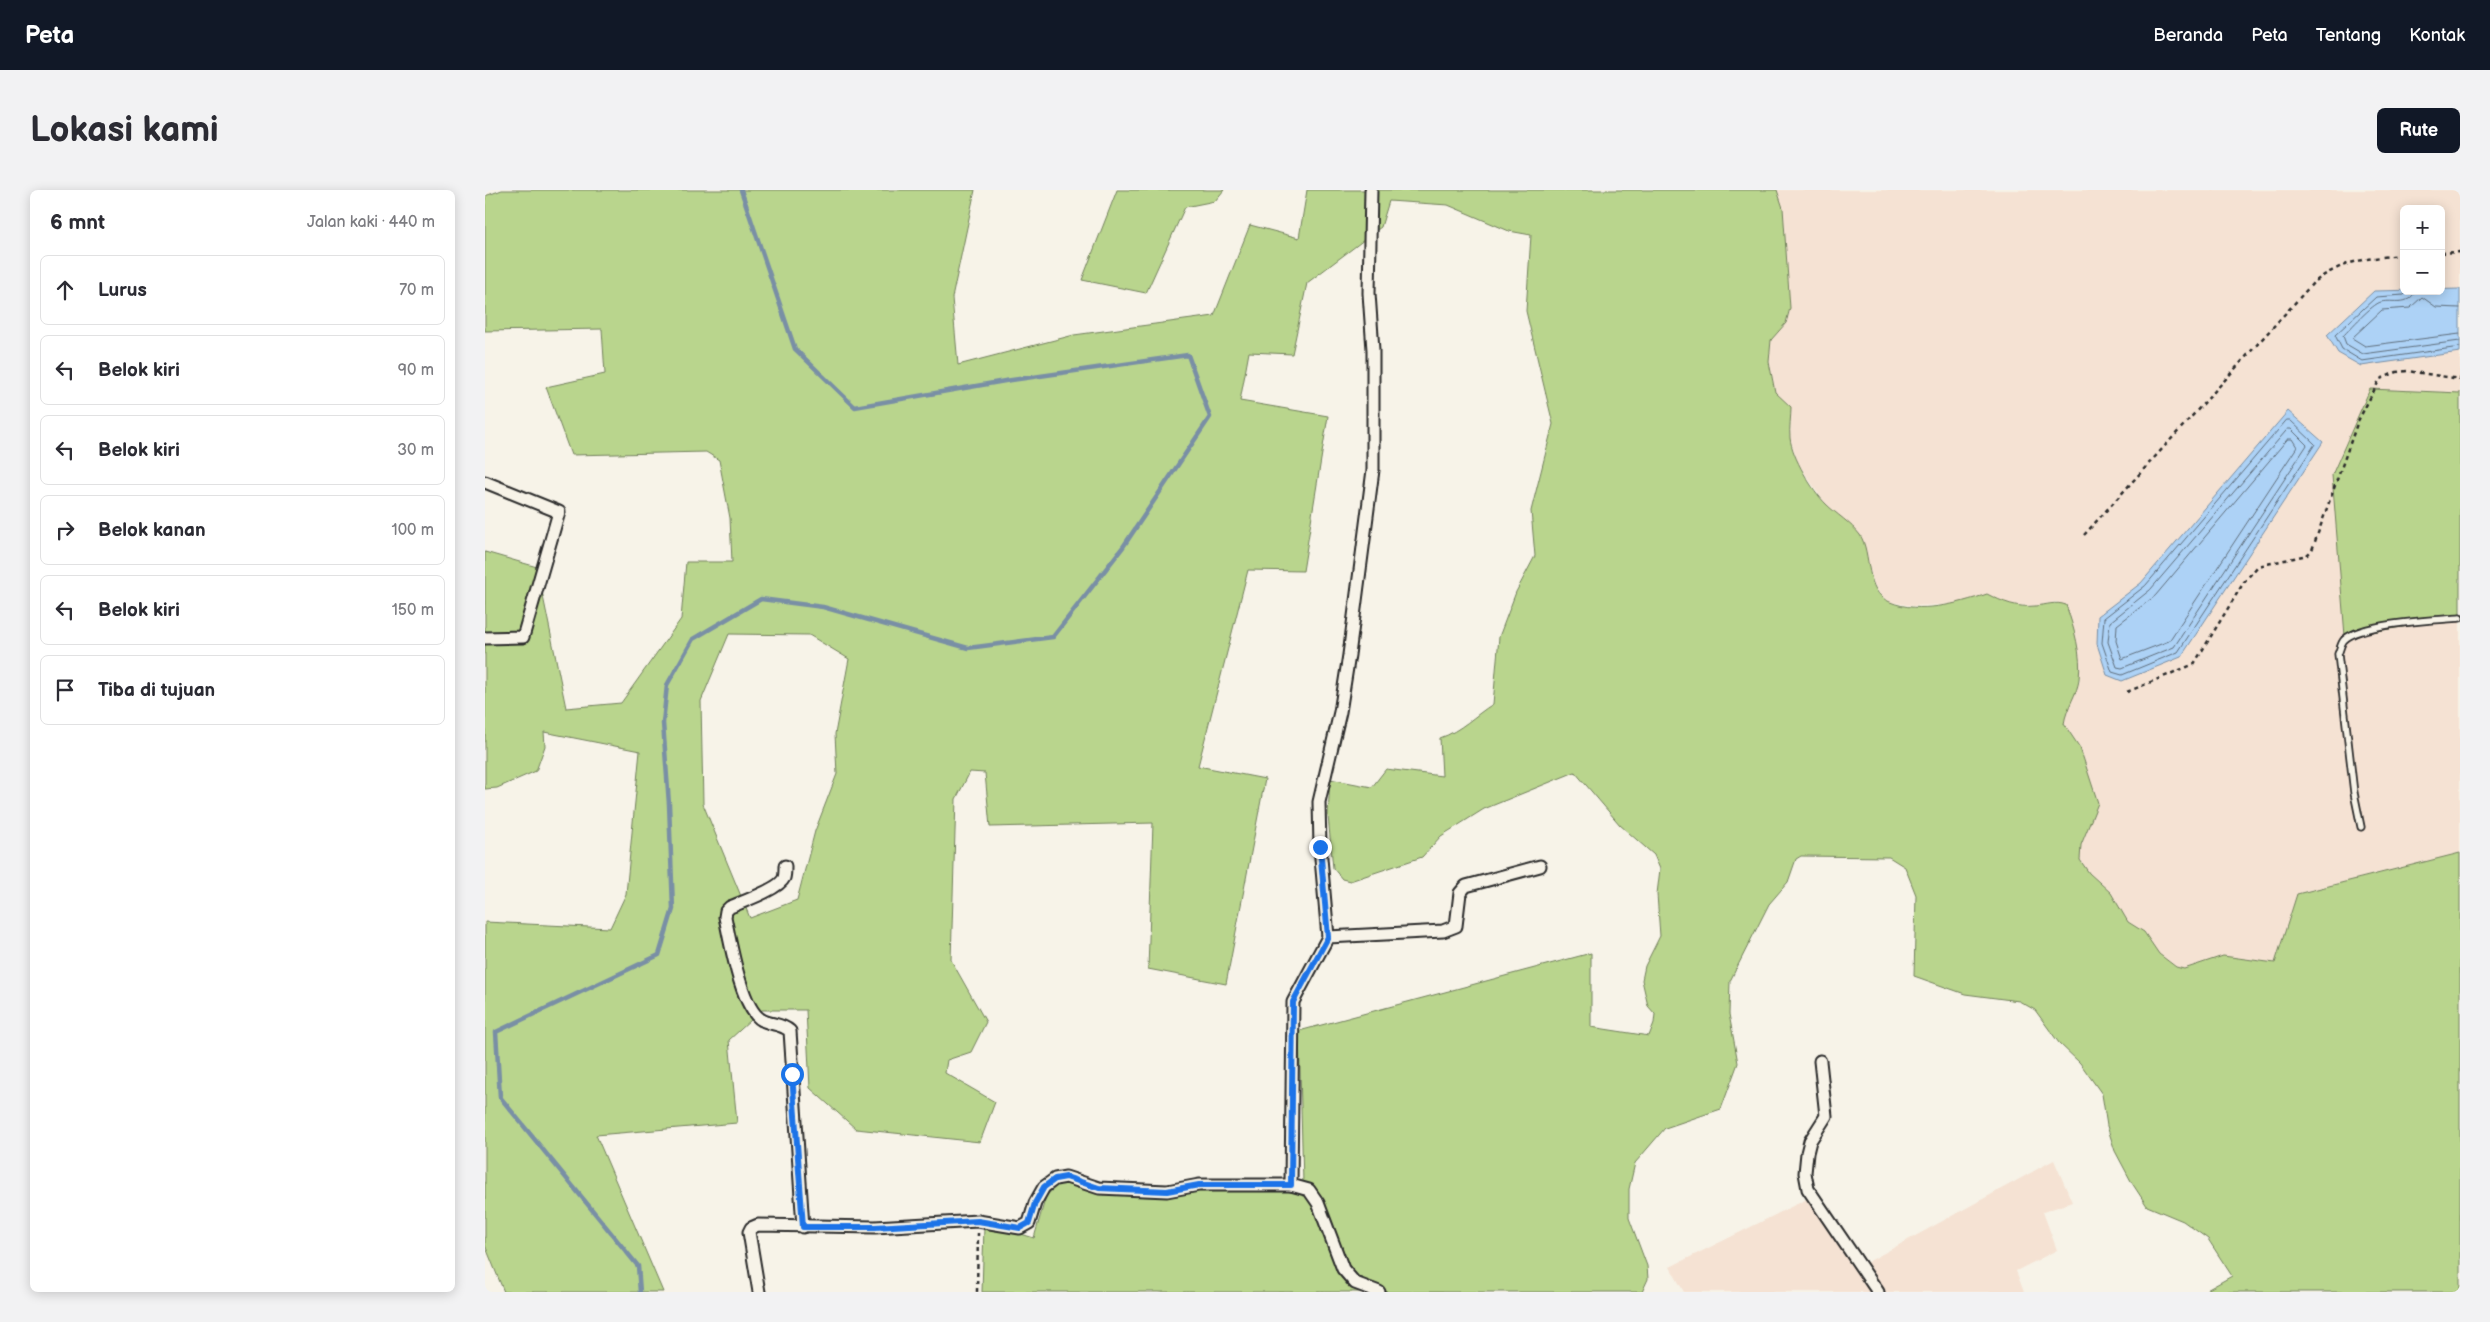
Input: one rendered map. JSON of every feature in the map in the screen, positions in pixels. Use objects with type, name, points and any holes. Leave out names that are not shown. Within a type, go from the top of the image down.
[{"type":"street","points":[[1291,1185],[1293,1002],[1328,937],[1320,847],[1319,802],[1340,712],[1373,470],[1373,350],[1369,293],[1371,190]]},
{"type":"street","points":[[485,482],[559,512],[523,637],[485,638]]},
{"type":"street","points":[[785,866],[784,878],[781,882],[770,890],[731,907],[726,911],[725,917],[744,998],[761,1020],[784,1026],[790,1031],[803,1227]]},
{"type":"street","points":[[1328,937],[1443,931],[1456,926],[1460,893],[1465,886],[1540,866]]},
{"type":"street","points":[[1820,1061],[1826,1116],[1810,1141],[1807,1153],[1805,1173],[1808,1189],[1878,1292]]},
{"type":"street","points":[[759,1292],[749,1232],[751,1228],[758,1225],[875,1227],[978,1221],[1020,1228],[1029,1223],[1035,1203],[1044,1187],[1055,1179],[1066,1177],[1099,1188],[1109,1189],[1167,1191],[1199,1185],[1291,1185],[1309,1190],[1318,1204],[1343,1269],[1355,1283],[1379,1292]]},
{"type":"lane","points":[[2361,827],[2354,793],[2338,654],[2343,641],[2357,632],[2388,625],[2460,618]]},
{"type":"path","points":[[2445,253],[2460,252]]},
{"type":"path","points":[[2084,535],[2313,283],[2329,270],[2348,262],[2370,257],[2400,255]]},
{"type":"path","points":[[2127,692],[2194,664],[2244,582],[2258,566],[2307,555],[2312,550],[2358,422],[2380,379],[2397,372],[2407,371],[2460,379]]},
{"type":"path","points":[[977,1292],[978,1221]]},
{"type":"shaded area","points":[[1777,190],[2460,190],[2460,393],[2370,389],[2460,618],[2460,853],[2297,894],[2275,963],[2223,956],[2185,969],[2176,967],[2159,954],[2144,932],[2128,922],[2111,893],[2089,873],[2080,860],[2081,845],[2098,803],[2080,748],[2064,724],[2065,711],[2080,680],[2057,602],[2035,606],[2010,605],[1987,594],[1962,603],[1913,606],[1890,602],[1881,596],[1874,585],[1860,535],[1824,502],[1798,463],[1790,439],[1791,407],[1775,392],[1769,362],[1771,340],[1786,323],[1790,308],[1783,208]]},
{"type":"shaded area","points":[[2054,1160],[2072,1202],[2043,1212],[2057,1250],[2016,1271],[2024,1292],[1684,1292],[1670,1267],[1817,1194],[1864,1264]]},
{"type":"green space","points":[[502,190],[975,190],[952,298],[958,365],[1074,335],[1214,316],[1250,225],[1299,238],[1307,190],[1777,190],[1783,208],[1790,308],[1786,323],[1771,340],[1769,362],[1775,392],[1791,407],[1790,438],[1799,464],[1821,498],[1860,535],[1864,543],[1872,581],[1876,590],[1890,602],[1901,606],[1913,607],[1939,606],[1987,594],[2004,602],[2022,606],[2055,603],[2066,605],[2077,642],[2080,670],[2078,684],[2064,724],[2080,748],[2098,803],[2081,845],[2080,860],[2089,873],[2111,893],[2128,922],[2144,932],[2159,954],[2176,967],[2184,969],[2223,956],[2275,963],[2297,894],[2460,853],[2460,1292],[2203,1292],[2232,1276],[2208,1239],[2183,1221],[2147,1206],[2115,1151],[2107,1126],[2102,1094],[2080,1063],[2059,1043],[2035,1010],[2019,1001],[1965,994],[1914,976],[1916,895],[1905,867],[1889,857],[1801,856],[1796,859],[1788,882],[1769,904],[1730,981],[1729,1014],[1738,1063],[1721,1109],[1665,1128],[1635,1163],[1629,1189],[1629,1218],[1647,1266],[1648,1279],[1642,1292],[982,1292],[984,1227],[995,1226],[1034,1238],[1046,1196],[1063,1180],[1093,1190],[1303,1183],[1299,1031],[1591,953],[1591,1027],[1649,1036],[1654,1023],[1655,1014],[1648,1006],[1642,980],[1645,966],[1660,936],[1657,894],[1660,869],[1654,855],[1620,825],[1575,772],[1484,809],[1441,836],[1422,857],[1350,881],[1342,879],[1333,868],[1328,816],[1330,779],[1372,787],[1386,769],[1442,776],[1440,738],[1461,727],[1493,704],[1499,637],[1516,592],[1535,556],[1531,511],[1553,424],[1526,311],[1531,235],[1509,231],[1448,205],[1389,201],[1381,227],[1307,283],[1292,354],[1249,352],[1240,401],[1328,416],[1303,571],[1248,570],[1198,766],[1265,779],[1226,984],[1148,969],[1153,823],[990,827],[985,773],[970,772],[956,799],[951,960],[986,1022],[971,1052],[947,1060],[945,1073],[995,1102],[980,1142],[856,1129],[810,1088],[806,1010],[762,1010],[729,1040],[737,1123],[596,1135],[663,1292],[504,1292],[485,1245],[485,922],[610,928],[626,894],[640,751],[544,732],[545,746],[536,771],[497,788],[485,789],[485,552],[537,567],[566,708],[621,703],[681,619],[686,562],[732,562],[730,518],[719,460],[706,452],[571,455],[546,387],[605,374],[602,329],[485,331],[485,196]],"holes":[[[729,634],[809,635],[849,659],[835,734],[837,774],[815,831],[797,900],[750,918],[703,804],[701,701]]]},
{"type":"green space","points":[[1117,190],[1224,190],[1215,201],[1185,207],[1146,293],[1082,280]]},
{"type":"green space","points":[[2370,389],[2460,393],[2460,618],[2345,636],[2332,475]]},
{"type":"water","points":[[2445,289],[2460,289],[2460,352],[2361,366],[2338,353],[2327,335],[2374,291],[2400,290],[2400,295],[2445,295]]},
{"type":"water","points":[[2288,411],[2323,442],[2181,657],[2122,681],[2107,675],[2097,644],[2098,616],[2141,583]]},
{"type":"waterway","points":[[640,1292],[638,1266],[500,1097],[496,1032],[659,955],[673,909],[669,804],[663,723],[667,685],[693,639],[761,599],[823,607],[968,648],[1053,637],[1123,547],[1210,417],[1188,355],[1005,381],[855,407],[795,349],[741,190]]},
{"type":"route","points":[[792,1074],[803,1227],[875,1227],[978,1221],[1020,1228],[1029,1223],[1035,1203],[1044,1187],[1055,1179],[1066,1177],[1076,1182],[1099,1188],[1167,1191],[1199,1185],[1291,1185],[1293,1002],[1328,937],[1320,847]]}]
